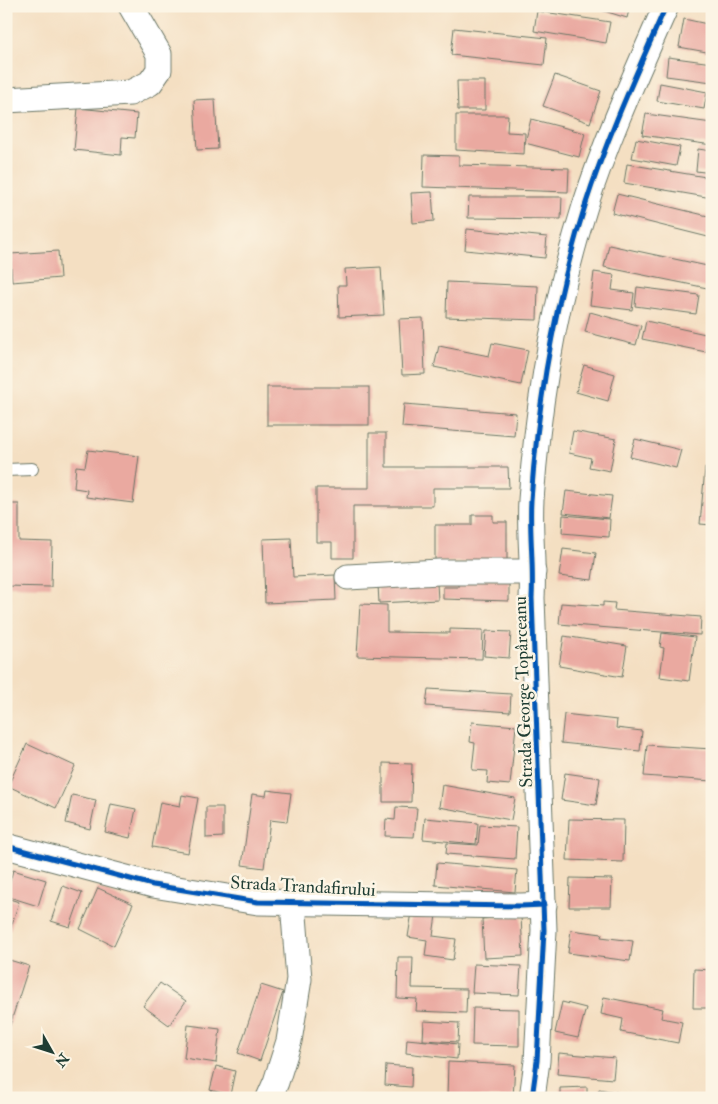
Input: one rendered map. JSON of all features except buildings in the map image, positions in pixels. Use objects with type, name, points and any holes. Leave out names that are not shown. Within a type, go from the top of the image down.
[{"type":"street","points":[[6,100],[130,93],[150,83],[159,70],[159,54],[131,6]]},
{"type":"street","name":"Strada George Topârceanu","points":[[532,1098],[537,1061],[544,905],[532,598],[534,572],[531,502],[539,425],[548,357],[565,280],[585,206],[618,114],[666,6]]},
{"type":"street","points":[[348,576],[439,572],[534,572]]},
{"type":"street","name":"Strada Trandafirului","points":[[6,846],[153,885],[258,902],[544,905]]},
{"type":"street","points":[[269,1098],[289,1041],[298,980],[293,903]]},
{"type":"lane","points":[[6,470],[32,469]]},
{"type":"cycle path","points":[[532,1098],[537,1061],[544,930],[531,524],[531,500],[538,426],[549,352],[574,242],[594,180],[613,130],[666,6]]},
{"type":"cycle path","points":[[6,846],[153,885],[258,902],[544,905]]}]
